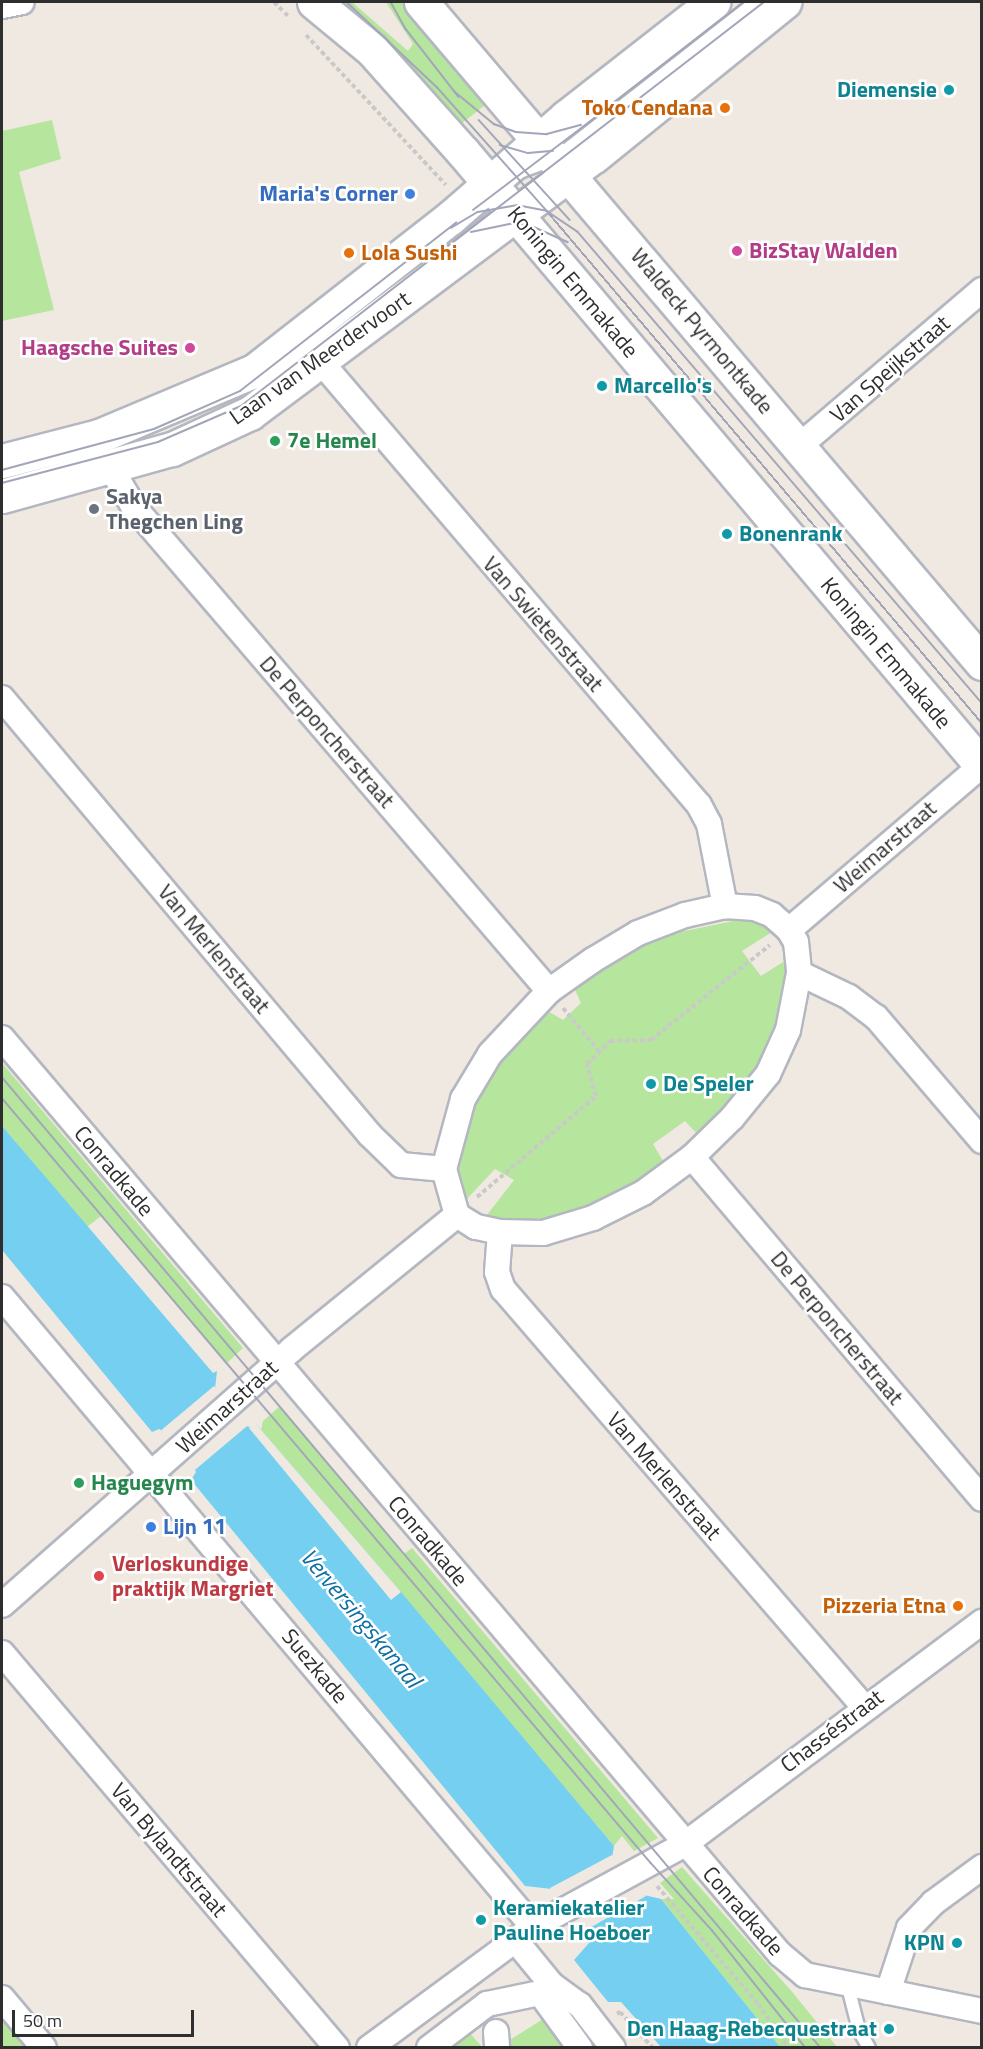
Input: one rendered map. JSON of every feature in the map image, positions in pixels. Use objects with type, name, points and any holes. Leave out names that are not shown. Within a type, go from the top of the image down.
[{"type":"main road","name":"Waldeck Pyrmontkade","points":[[421,2],[510,109],[556,157],[981,663]]},
{"type":"main road","name":"Laan van Meerdervoort","points":[[2,496],[111,468],[217,430],[274,397],[517,215],[556,157],[713,2]]},
{"type":"main road","name":"Laan van Meerdervoort","points":[[2,461],[99,436],[254,371],[490,184],[556,157],[763,23],[784,2]]},
{"type":"main road","name":"Koningin Emmakade","points":[[301,16],[372,50],[517,215],[981,766]]},
{"type":"street","points":[[2,6],[22,2]]},
{"type":"street","name":"Van Speijkstraat","points":[[798,447],[981,290]]},
{"type":"street","name":"Van Swietenstraat","points":[[321,362],[699,805],[709,824],[725,906]]},
{"type":"street","name":"De Perponcherstraat","points":[[111,468],[133,506],[549,991]]},
{"type":"street","name":"Van Merlenstraat","points":[[2,698],[370,1135],[401,1165],[444,1169]]},
{"type":"street","name":"Weimarstraat","points":[[789,930],[981,766]]},
{"type":"street","points":[[725,906],[755,908],[772,915],[789,930],[796,942],[800,973],[788,1030],[768,1074],[732,1118],[692,1157],[643,1193],[593,1218],[543,1233],[500,1232],[476,1227],[457,1215],[444,1169],[463,1099],[490,1053],[549,991],[638,933],[685,915],[725,906]]},
{"type":"street","points":[[800,973],[849,997],[876,1017],[981,1141]]},
{"type":"street","name":"Conradkade","points":[[2,1038],[276,1364],[685,1844],[793,1967],[805,1975],[981,2011]]},
{"type":"street","name":"De Perponcherstraat","points":[[692,1157],[981,1499]]},
{"type":"street","name":"Weimarstraat","points":[[2,1605],[276,1364],[457,1215]]},
{"type":"street","name":"Van Merlenstraat","points":[[500,1232],[497,1272],[503,1289],[864,1707]]},
{"type":"street","name":"Suezkade","points":[[2,1297],[153,1473],[524,1934],[509,2012]]},
{"type":"street","name":"Chasséstraat","points":[[369,2048],[524,1934],[685,1844],[864,1707],[981,1622]]},
{"type":"street","name":"Van Bylandtstraat","points":[[2,1653],[337,2048]]},
{"type":"street","points":[[888,1992],[909,1928],[933,1903],[981,1867]]},
{"type":"street","points":[[2,1998],[44,2048]]},
{"type":"street","points":[[429,2048],[509,2012],[580,2005],[613,2048]]},
{"type":"street","points":[[509,2012],[580,2048]]},
{"type":"lane","name":"Laan van Meerdervoort","points":[[556,157],[756,2]]},
{"type":"lane","points":[[846,1983],[859,2030],[869,2048]]},
{"type":"path","points":[[274,2],[301,16],[452,191]]},
{"type":"path","points":[[457,1215],[596,1096],[587,1064],[610,1041],[651,1040],[789,930]]},
{"type":"path","points":[[549,991],[599,1052]]},
{"type":"path","points":[[635,1872],[758,2004],[789,2048]]},
{"type":"path","points":[[620,2012],[653,2048]]},
{"type":"green space","points":[[334,2],[352,2],[408,51],[413,44],[386,2],[406,2],[489,102],[456,128]]},
{"type":"green space","points":[[52,120],[61,159],[19,172],[54,310],[2,321],[2,131]]},
{"type":"green space","points":[[738,920],[759,923],[772,932],[742,951],[761,976],[788,959],[791,985],[773,1044],[748,1085],[701,1138],[685,1121],[653,1144],[666,1166],[627,1192],[556,1221],[483,1220],[514,1180],[495,1169],[465,1201],[459,1194],[454,1149],[483,1080],[544,1009],[563,1020],[581,1003],[572,983],[622,952],[656,937]]},
{"type":"green space","points":[[2,1063],[243,1348],[226,1364],[101,1216],[87,1227],[2,1126]]},
{"type":"green space","points":[[280,1406],[404,1554],[412,1548],[658,1838],[634,1851],[622,1836],[614,1846],[261,1430],[263,1421]]},
{"type":"green space","points":[[682,1867],[793,1993],[837,2047],[780,2047],[661,1899],[674,1899],[660,1883]]},
{"type":"green space","points":[[2,2015],[28,2047],[2,2047]]},
{"type":"green space","points":[[543,2019],[565,2047],[502,2048],[502,2045]]},
{"type":"green space","points":[[469,2032],[482,2047],[448,2048]]},
{"type":"water","name":"Verversingskanaal","points":[[2,1126],[213,1373],[217,1371],[215,1389],[244,1425],[249,1427],[256,1424],[401,1592],[614,1846],[612,1858],[644,1895],[661,1899],[780,2047],[661,2047],[621,2002],[608,2002],[574,1960],[589,1943],[585,1928],[552,1889],[525,1886],[191,1480],[196,1472],[193,1466],[164,1432],[159,1429],[152,1432],[2,1250]]},
{"type":"pier","points":[[214,1386],[247,1426],[195,1470],[161,1430]]},
{"type":"pier","points":[[256,1424],[401,1592],[391,1600],[249,1428]]},
{"type":"pier","points":[[612,1855],[646,1896],[586,1930],[550,1888]]},
{"type":"tram line","points":[[347,2],[437,87],[547,211],[982,723]]},
{"type":"tram line","points":[[391,2],[406,29],[459,97]]},
{"type":"tram line","points":[[599,114],[744,2]]},
{"type":"tram line","points":[[2,483],[158,442],[241,406],[764,2]]},
{"type":"tram line","points":[[454,91],[494,124],[516,132],[547,134],[581,125]]},
{"type":"tram line","points":[[473,210],[604,111]]},
{"type":"tram line","points":[[479,120],[570,220]]},
{"type":"tram line","points":[[500,145],[528,153],[553,151]]},
{"type":"tram line","points":[[451,228],[478,212],[517,205],[547,211],[578,232],[982,703]]},
{"type":"tram line","points":[[2,470],[154,429],[240,391],[456,223]]},
{"type":"tram line","points":[[471,232],[515,223],[534,227],[568,242]]},
{"type":"tram line","points":[[2,1077],[821,2048]]},
{"type":"tram line","points":[[2,1098],[651,1863],[712,1930],[806,2048]]},
{"type":"place","name":"Diemensie","points":[[949,90]]},
{"type":"place","name":"Toko Cendana","points":[[725,108]]},
{"type":"place","name":"Maria's Corner","points":[[410,194]]},
{"type":"place","name":"BizStay Walden","points":[[737,251]]},
{"type":"place","name":"Lola Sushi","points":[[349,253]]},
{"type":"place","name":"Haagsche Suites","points":[[190,348]]},
{"type":"place","name":"Marcello's","points":[[602,386]]},
{"type":"place","name":"7e Hemel","points":[[275,441]]},
{"type":"place","name":"Sakya Thegchen Ling","points":[[94,509]]},
{"type":"place","name":"Bonenrank","points":[[727,534]]},
{"type":"place","name":"De Speler","points":[[651,1084]]},
{"type":"place","name":"Haguegym","points":[[79,1483]]},
{"type":"place","name":"Lijn 11","points":[[151,1527]]},
{"type":"place","name":"Verloskundige praktijk Margriet","points":[[99,1576]]},
{"type":"place","name":"Pizzeria Etna","points":[[958,1606]]},
{"type":"place","name":"Keramiekatelier Pauline Hoeboer","points":[[481,1920]]},
{"type":"place","name":"KPN","points":[[957,1943]]},
{"type":"place","name":"Den Haag-Rebecquestraat","points":[[889,2029]]}]
